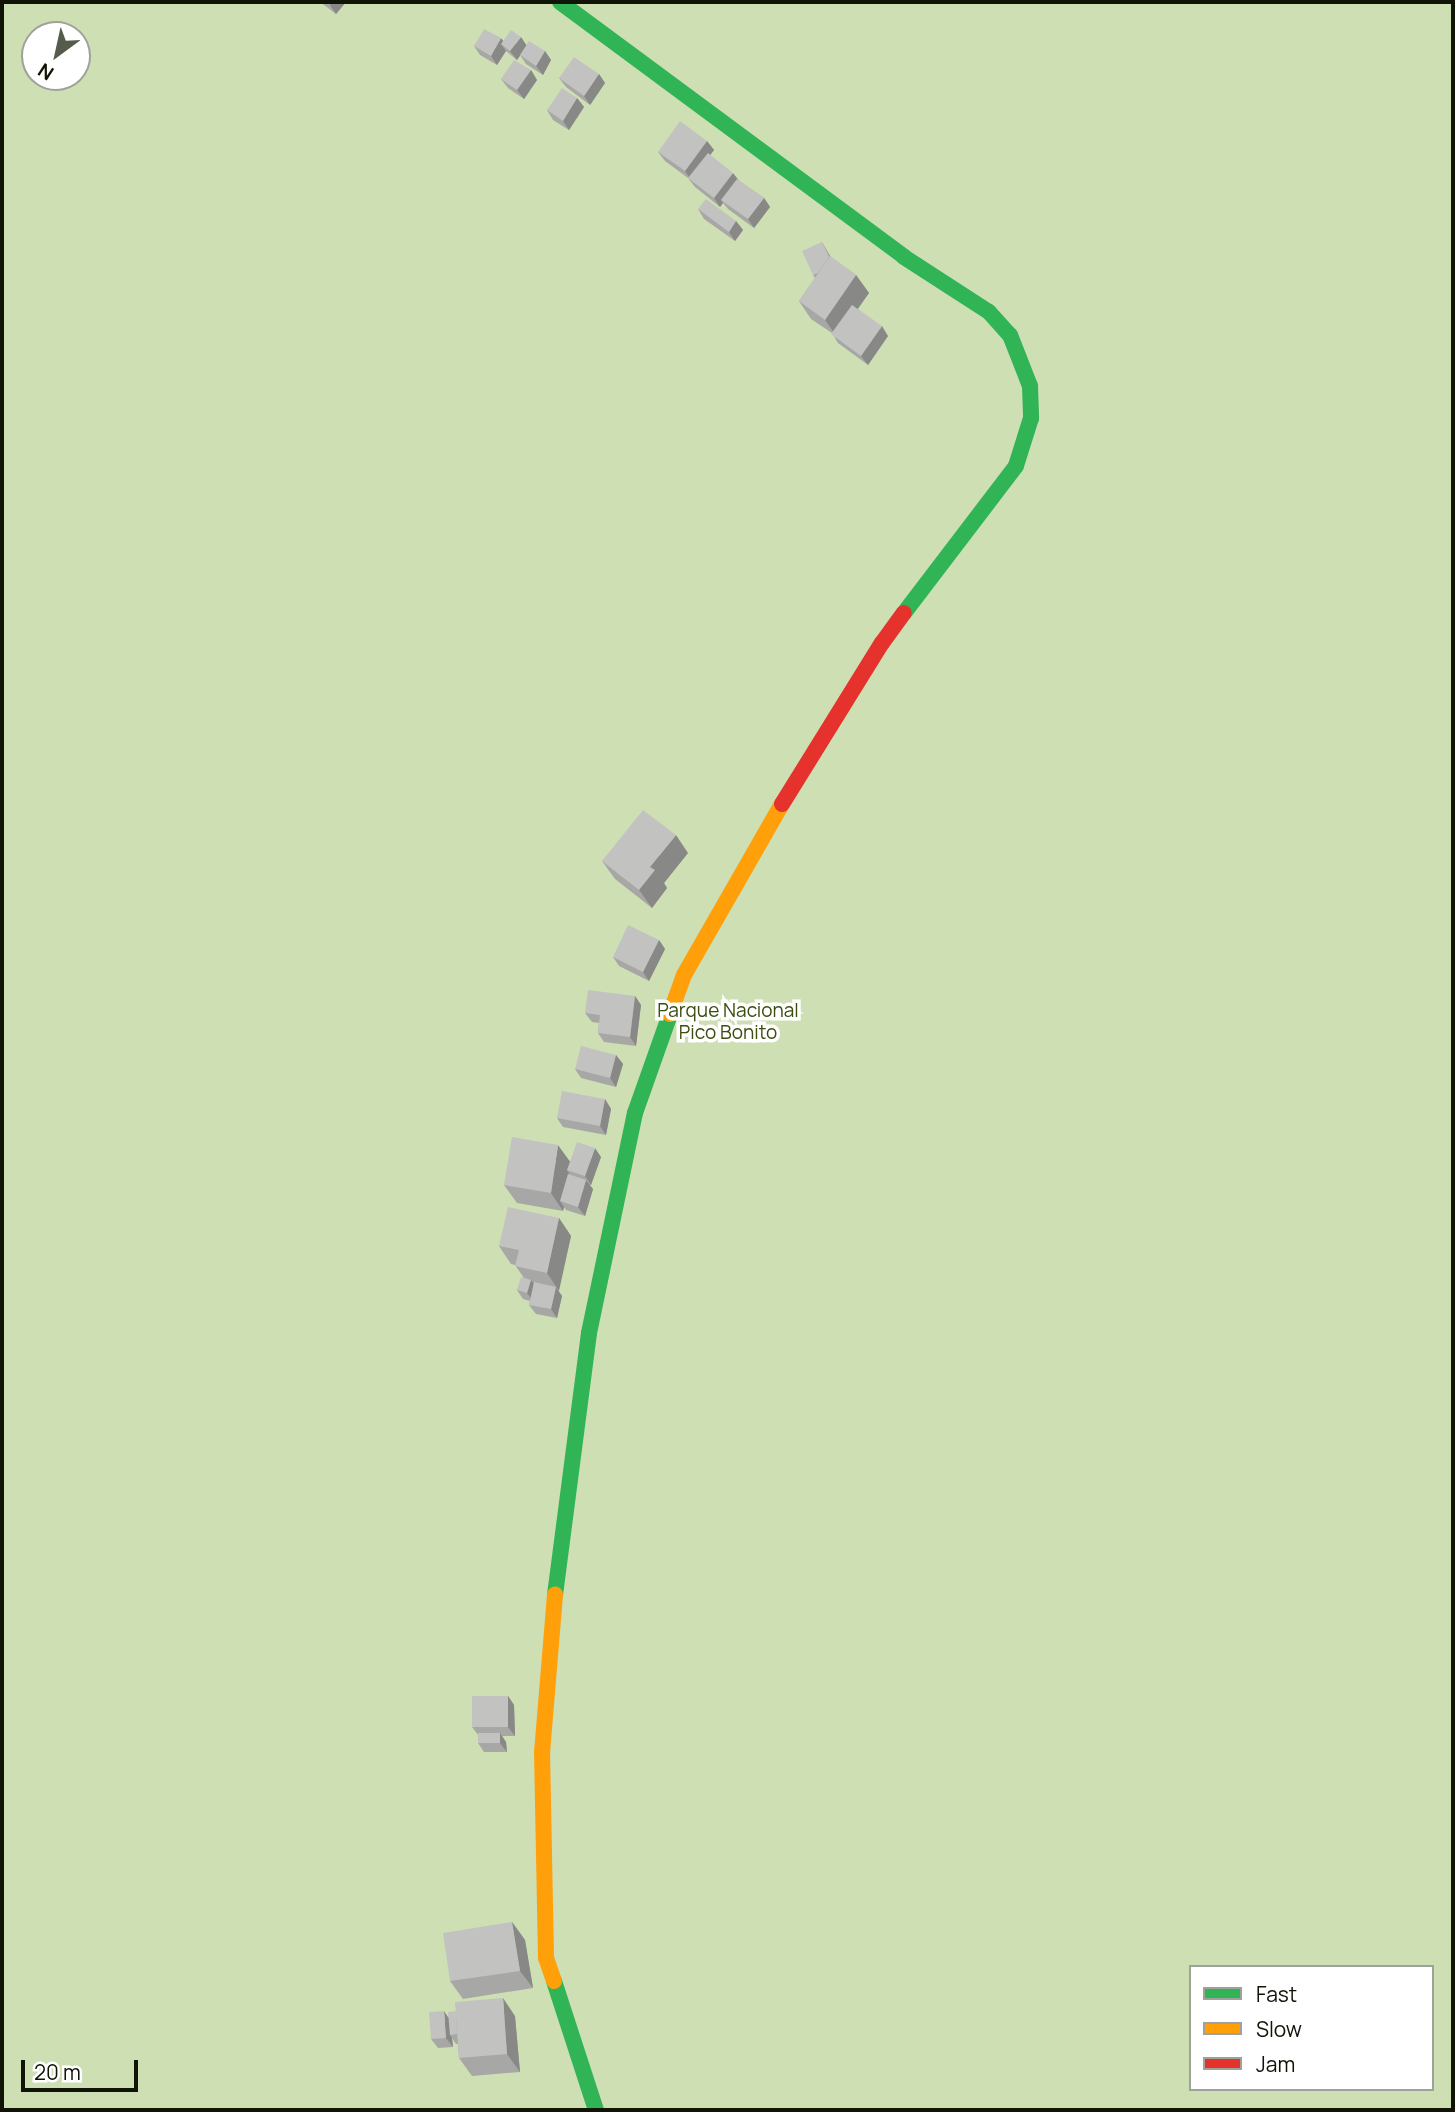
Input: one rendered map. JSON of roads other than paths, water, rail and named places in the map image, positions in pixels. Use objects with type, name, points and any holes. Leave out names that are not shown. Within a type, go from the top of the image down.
[{"type":"street","points":[[559,2],[904,257],[989,312],[1010,335],[1030,386],[1031,418],[1016,466],[883,643],[808,759],[715,918],[684,975],[635,1113],[589,1333],[559,1554],[547,1666],[542,1753],[546,1958],[596,2110]]},
{"type":"park label","name":"Parque Nacional Pico Bonito","points":[[728,1022]]}]
